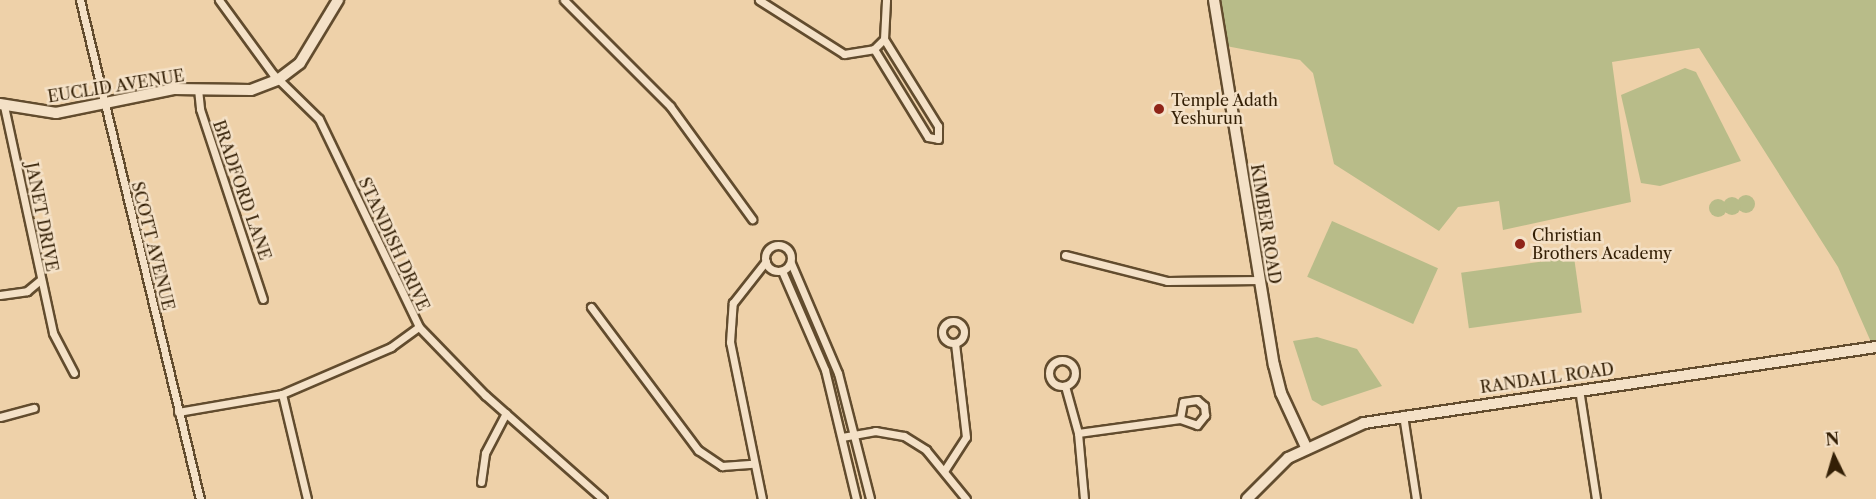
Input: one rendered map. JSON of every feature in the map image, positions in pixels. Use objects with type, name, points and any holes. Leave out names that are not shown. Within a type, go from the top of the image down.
[{"type":"street","name":"SCOTT AVENUE","points":[[80,0],[200,499]]},
{"type":"street","name":"STANDISH DRIVE","points":[[219,0],[279,79],[319,119],[419,327],[506,413],[603,499]]},
{"type":"street","name":"EUCLID AVENUE","points":[[2,105],[56,113],[198,89],[241,91],[279,79],[316,44],[339,0]]},
{"type":"street","points":[[564,0],[670,106],[752,219]]},
{"type":"street","points":[[759,0],[832,51],[874,49],[884,39]]},
{"type":"street","points":[[874,49],[928,137],[938,139],[938,126],[884,39],[886,0]]},
{"type":"street","name":"KIMBER ROAD","points":[[1214,0],[1281,393],[1306,447]]},
{"type":"street","name":"BRADFORD LANE","points":[[198,89],[200,110],[263,299]]},
{"type":"street","name":"JANET DRIVE","points":[[2,105],[53,333],[74,373]]},
{"type":"street","points":[[762,499],[753,464],[730,320],[739,293],[766,261],[770,248],[780,245],[789,250],[790,263],[822,329],[854,434],[870,499]]},
{"type":"street","points":[[1065,255],[1176,282],[1260,280]]},
{"type":"street","points":[[766,261],[782,270],[825,370],[856,499]]},
{"type":"street","points":[[782,270],[790,263]]},
{"type":"street","points":[[0,295],[27,291],[40,280]]},
{"type":"street","points":[[591,307],[666,413],[704,455],[722,466],[753,464]]},
{"type":"street","points":[[178,412],[282,394],[391,347],[419,327]]},
{"type":"street","points":[[944,471],[966,437],[955,343]]},
{"type":"street","name":"RANDALL ROAD","points":[[1246,499],[1306,447],[1364,423],[1403,415],[1579,389],[1876,348]]},
{"type":"street","points":[[1065,386],[1078,434],[1084,499]]},
{"type":"street","points":[[1579,389],[1596,499]]},
{"type":"street","points":[[282,394],[307,499]]},
{"type":"street","points":[[1197,400],[1204,406],[1201,423],[1187,426],[1180,419],[1183,402],[1197,400]]},
{"type":"street","points":[[0,417],[34,408]]},
{"type":"street","points":[[481,482],[485,453],[506,413]]},
{"type":"street","points":[[1403,415],[1416,499]]},
{"type":"street","points":[[1078,434],[1180,419]]},
{"type":"street","points":[[842,437],[854,434],[904,436],[944,471],[966,499]]},
{"type":"green space","points":[[1218,0],[1876,0],[1876,341],[1871,342],[1838,267],[1699,48],[1612,62],[1631,202],[1503,230],[1499,201],[1458,207],[1439,231],[1334,164],[1313,73],[1300,60],[1226,46]]},
{"type":"green space","points":[[1685,68],[1696,72],[1741,161],[1660,186],[1641,183],[1621,95]]},
{"type":"green space","points":[[1742,195],[1750,195],[1755,200],[1753,211],[1742,213],[1737,208],[1737,200]]},
{"type":"green space","points":[[1728,197],[1736,197],[1741,202],[1739,213],[1728,215],[1723,210],[1723,202]]},
{"type":"green space","points":[[1714,199],[1722,199],[1727,204],[1725,215],[1714,217],[1709,212],[1709,204]]},
{"type":"green space","points":[[1332,221],[1438,268],[1413,324],[1307,277]]},
{"type":"green space","points":[[1574,257],[1582,312],[1469,328],[1461,273]]},
{"type":"green space","points":[[1317,337],[1357,349],[1382,386],[1322,406],[1312,400],[1293,341]]},
{"type":"place","name":"Temple Adath Yeshurun","points":[[1159,109]]},
{"type":"place","name":"Christian Brothers Academy","points":[[1520,244]]}]
